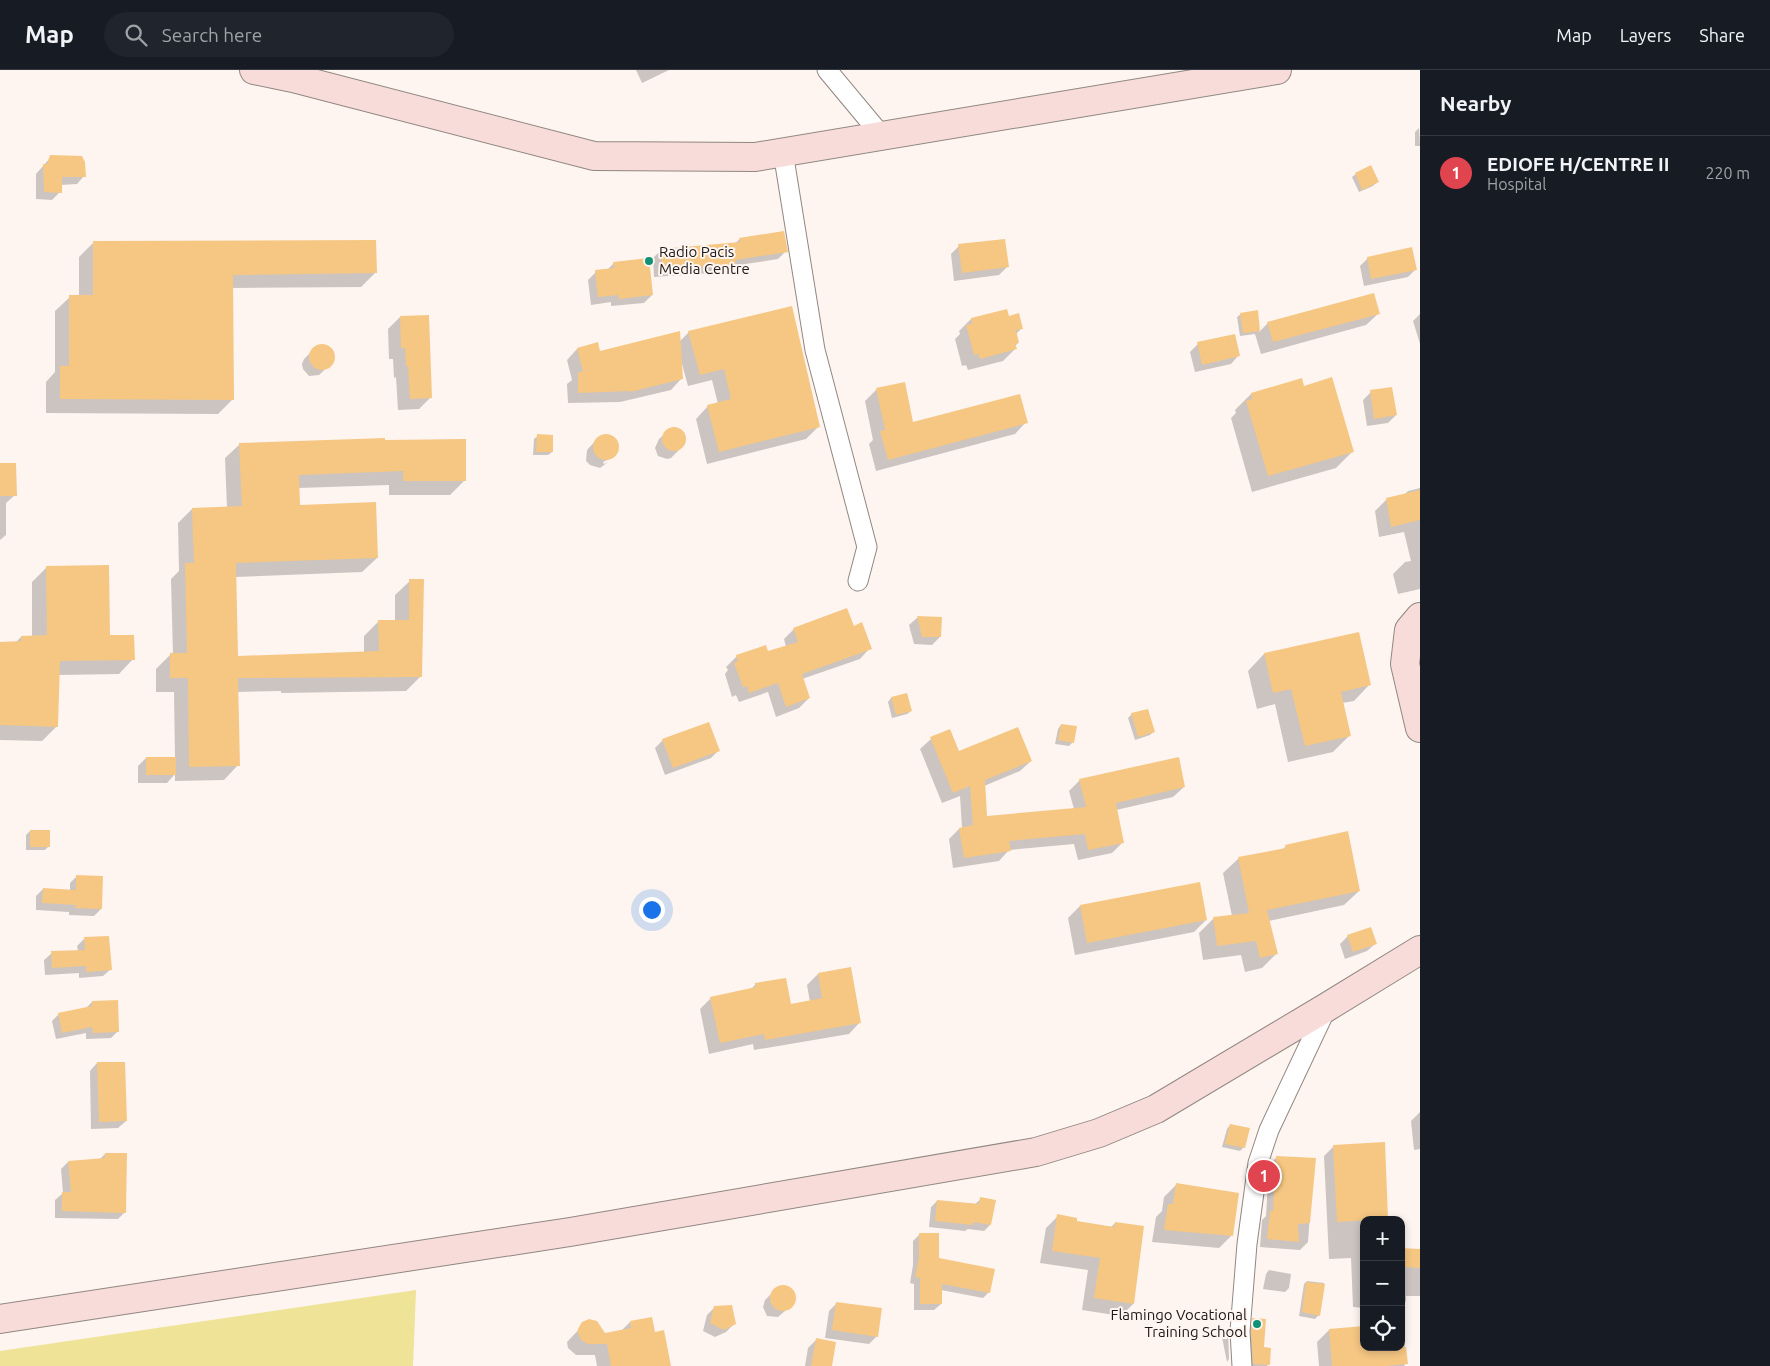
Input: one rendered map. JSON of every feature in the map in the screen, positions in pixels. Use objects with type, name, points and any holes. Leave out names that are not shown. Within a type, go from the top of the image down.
[{"type":"street","points":[[254,70],[292,78],[594,156],[755,157],[1277,70]]},
{"type":"street","points":[[827,70],[882,136]]},
{"type":"street","points":[[783,152],[815,350],[867,547],[858,581]]},
{"type":"street","points":[[1420,616],[1409,630],[1405,664],[1420,728]]},
{"type":"street","points":[[0,1319],[570,1232],[1036,1152],[1099,1133],[1156,1108],[1420,950]]},
{"type":"street","points":[[1242,1366],[1240,1331],[1247,1244],[1258,1163],[1269,1130],[1327,1007]]},
{"type":"shaded area","points":[[416,1290],[413,1366],[0,1366],[0,1351]]},
{"type":"building","points":[[50,155],[82,156],[85,162],[86,177],[62,177],[62,193],[44,192],[43,164],[47,164]]},
{"type":"building","points":[[1371,165],[1379,182],[1362,190],[1355,173]]},
{"type":"building","points":[[784,231],[788,252],[735,260],[736,264],[662,270],[660,249],[740,242],[739,238]]},
{"type":"building","points":[[1005,239],[1009,267],[962,273],[958,244]]},
{"type":"building","points":[[376,240],[377,273],[233,275],[234,400],[60,399],[60,366],[69,366],[69,295],[93,295],[93,241]]},
{"type":"building","points":[[1412,247],[1417,270],[1371,279],[1367,257]]},
{"type":"building","points":[[649,258],[653,295],[619,299],[618,295],[598,297],[595,270],[614,268],[613,262]]},
{"type":"building","points":[[1374,293],[1380,314],[1273,342],[1267,322]]},
{"type":"building","points":[[792,306],[820,427],[719,452],[707,405],[731,399],[724,369],[700,375],[688,331]]},
{"type":"building","points":[[1007,309],[1009,316],[1019,313],[1023,329],[1016,330],[1019,343],[1015,344],[1017,349],[980,359],[978,354],[974,355],[966,325],[972,324],[971,318]]},
{"type":"building","points":[[1258,310],[1260,331],[1243,333],[1240,313]]},
{"type":"building","points":[[429,315],[432,398],[410,399],[405,348],[401,348],[400,316]]},
{"type":"building","points":[[680,331],[683,379],[630,392],[578,393],[578,372],[583,372],[577,348],[598,342],[600,351]]},
{"type":"building","points":[[1235,334],[1240,356],[1202,365],[1197,342]]},
{"type":"building","points":[[322,344],[331,348],[335,357],[331,366],[322,370],[313,366],[309,357],[313,348]]},
{"type":"building","points":[[1332,377],[1354,452],[1268,476],[1246,401],[1252,399],[1251,393],[1302,378],[1304,386]]},
{"type":"building","points":[[905,382],[913,422],[1020,394],[1028,423],[888,460],[880,431],[885,430],[876,388]]},
{"type":"building","points":[[1392,387],[1397,415],[1374,419],[1370,390]]},
{"type":"building","points":[[674,427],[683,430],[686,439],[683,448],[674,451],[665,448],[662,439],[665,430]]},
{"type":"building","points":[[537,434],[553,435],[553,452],[536,452]]},
{"type":"building","points":[[606,434],[615,438],[619,447],[615,456],[606,460],[597,456],[593,447],[597,438]]},
{"type":"building","points":[[385,438],[385,440],[466,439],[466,481],[403,481],[403,471],[299,475],[300,505],[376,502],[378,558],[236,563],[238,656],[379,651],[378,620],[409,620],[409,579],[424,579],[422,677],[238,678],[240,766],[189,767],[188,678],[170,678],[170,653],[187,653],[185,563],[194,563],[192,508],[242,506],[239,443]]},
{"type":"building","points":[[0,463],[16,463],[17,496],[0,496]]},
{"type":"building","points":[[1420,490],[1420,520],[1391,527],[1386,498]]},
{"type":"building","points":[[109,565],[110,635],[134,635],[135,660],[60,661],[58,727],[0,725],[0,642],[21,641],[21,636],[47,635],[46,566]]},
{"type":"building","points":[[847,608],[854,626],[862,622],[872,649],[802,674],[810,698],[786,707],[778,683],[749,693],[747,686],[743,687],[734,663],[738,661],[736,655],[766,645],[768,651],[798,642],[793,628]]},
{"type":"building","points":[[917,616],[942,617],[941,637],[922,637]]},
{"type":"building","points":[[1359,632],[1371,685],[1341,692],[1351,736],[1305,746],[1291,689],[1273,693],[1264,653]]},
{"type":"building","points":[[907,693],[912,711],[896,715],[891,697]]},
{"type":"building","points":[[1148,709],[1155,732],[1138,737],[1131,713]]},
{"type":"building","points":[[709,722],[720,751],[673,768],[662,739]]},
{"type":"building","points":[[1061,724],[1077,726],[1074,743],[1058,740]]},
{"type":"building","points":[[1018,727],[1032,761],[985,780],[987,816],[1086,807],[1079,779],[1179,757],[1185,787],[1116,803],[1124,843],[1088,850],[1085,834],[1009,841],[1011,851],[964,858],[959,828],[973,825],[970,786],[953,793],[930,737],[950,729],[959,751]]},
{"type":"building","points":[[146,757],[176,757],[176,775],[146,775]]},
{"type":"building","points":[[30,830],[50,830],[50,847],[30,847]]},
{"type":"building","points":[[1348,831],[1360,891],[1267,910],[1278,954],[1260,958],[1256,941],[1217,946],[1213,917],[1249,913],[1238,857],[1286,848],[1285,845]]},
{"type":"building","points":[[76,875],[103,876],[102,909],[75,908],[76,905],[42,903],[43,888],[76,890]]},
{"type":"building","points":[[1200,882],[1207,920],[1087,943],[1080,905]]},
{"type":"building","points":[[1371,927],[1377,944],[1353,952],[1347,935]]},
{"type":"building","points":[[109,936],[112,970],[86,972],[86,966],[52,968],[51,951],[85,950],[84,937]]},
{"type":"building","points":[[851,967],[861,1023],[765,1040],[764,1034],[720,1043],[710,997],[756,987],[755,983],[786,978],[791,1004],[822,998],[818,973]]},
{"type":"building","points":[[118,1000],[119,1032],[93,1033],[92,1027],[62,1033],[58,1013],[92,1006],[92,1001]]},
{"type":"building","points":[[97,1062],[125,1062],[127,1121],[99,1122]]},
{"type":"building","points":[[1230,1124],[1250,1128],[1245,1148],[1225,1144]]},
{"type":"building","points":[[1385,1142],[1388,1216],[1360,1216],[1360,1221],[1337,1222],[1333,1145]]},
{"type":"building","points":[[105,1153],[127,1153],[126,1213],[62,1211],[62,1192],[71,1192],[68,1161],[105,1158]]},
{"type":"building","points":[[1276,1156],[1316,1158],[1310,1223],[1298,1224],[1299,1242],[1267,1239],[1270,1211],[1273,1211]]},
{"type":"building","points":[[1176,1183],[1239,1193],[1233,1236],[1164,1230],[1168,1204],[1173,1204]]},
{"type":"building","points":[[980,1197],[996,1200],[991,1225],[973,1222],[973,1225],[935,1221],[937,1200],[979,1204]]},
{"type":"building","points":[[1057,1214],[1077,1218],[1077,1221],[1114,1227],[1115,1222],[1144,1226],[1134,1304],[1094,1298],[1100,1258],[1052,1251]]},
{"type":"building","points":[[919,1233],[939,1233],[939,1258],[995,1269],[990,1293],[942,1284],[942,1304],[920,1304],[920,1278],[915,1277],[919,1258]]},
{"type":"building","points":[[1405,1248],[1420,1249],[1420,1268],[1405,1267]]},
{"type":"building","points":[[1306,1282],[1325,1284],[1320,1316],[1302,1312]]},
{"type":"building","points":[[783,1285],[792,1289],[796,1298],[792,1307],[783,1311],[774,1307],[770,1298],[774,1289]]},
{"type":"building","points":[[836,1302],[882,1308],[878,1337],[832,1330]]},
{"type":"building","points":[[732,1305],[736,1324],[724,1330],[710,1323],[714,1306]]},
{"type":"building","points":[[652,1317],[655,1332],[664,1330],[671,1366],[611,1366],[607,1344],[588,1344],[581,1340],[578,1333],[582,1322],[589,1319],[597,1321],[605,1333],[631,1328],[630,1321]]},
{"type":"building","points":[[1252,1318],[1266,1319],[1264,1347],[1271,1348],[1270,1365],[1253,1364]]},
{"type":"building","points":[[1360,1326],[1360,1351],[1405,1351],[1406,1347],[1408,1364],[1332,1366],[1329,1329]]},
{"type":"building","points":[[816,1338],[836,1342],[832,1366],[811,1366]]},
{"type":"place","name":"Radio Pacis Media Centre","points":[[649,261]]},
{"type":"place","name":"EDIOFE H/CENTRE II","points":[[1264,1176]]},
{"type":"place","name":"Flamingo Vocational Training School","points":[[1257,1324]]}]
